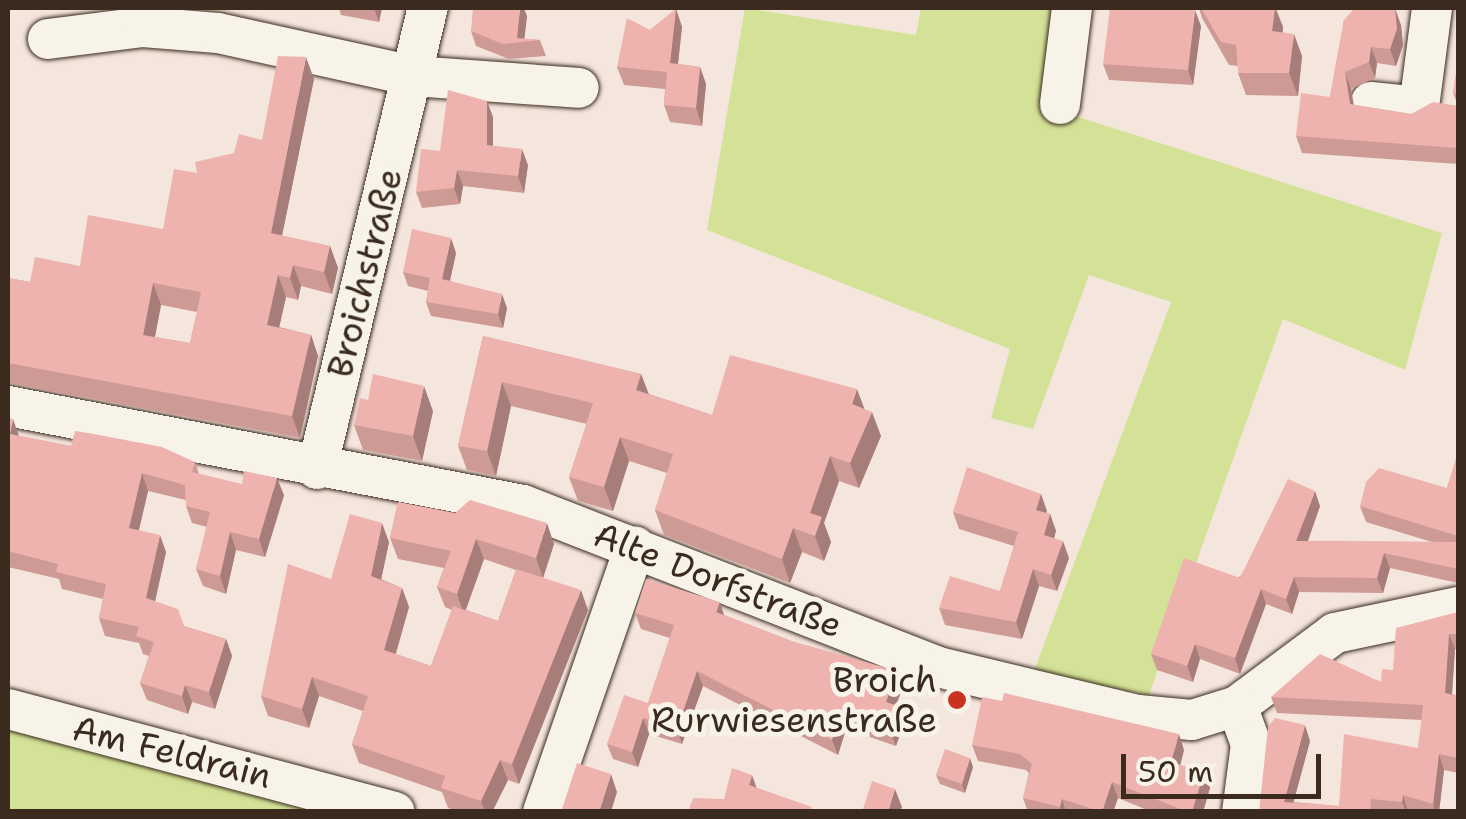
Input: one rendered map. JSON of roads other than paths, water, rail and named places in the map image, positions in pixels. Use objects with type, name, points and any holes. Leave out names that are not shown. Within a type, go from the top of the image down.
[{"type":"street","name":"Broichstraße","points":[[317,469],[428,8]]},
{"type":"street","points":[[1060,104],[1072,8]]},
{"type":"street","points":[[1371,102],[1419,107],[1432,8]]},
{"type":"street","points":[[48,39],[143,27],[218,33],[412,76],[579,88]]},
{"type":"street","name":"Alte Dorfstraße","points":[[8,406],[317,469],[523,505],[938,667],[1045,699],[1192,720],[1237,706],[1335,632],[1458,607]]},
{"type":"street","points":[[543,812],[635,546]]},
{"type":"street","points":[[1237,706],[1251,744],[1242,812]]},
{"type":"street","name":"Am Feldrain","points":[[8,708],[395,812]]},
{"type":"place","name":"Broich Rurwiesenstraße","points":[[957,700]]}]
